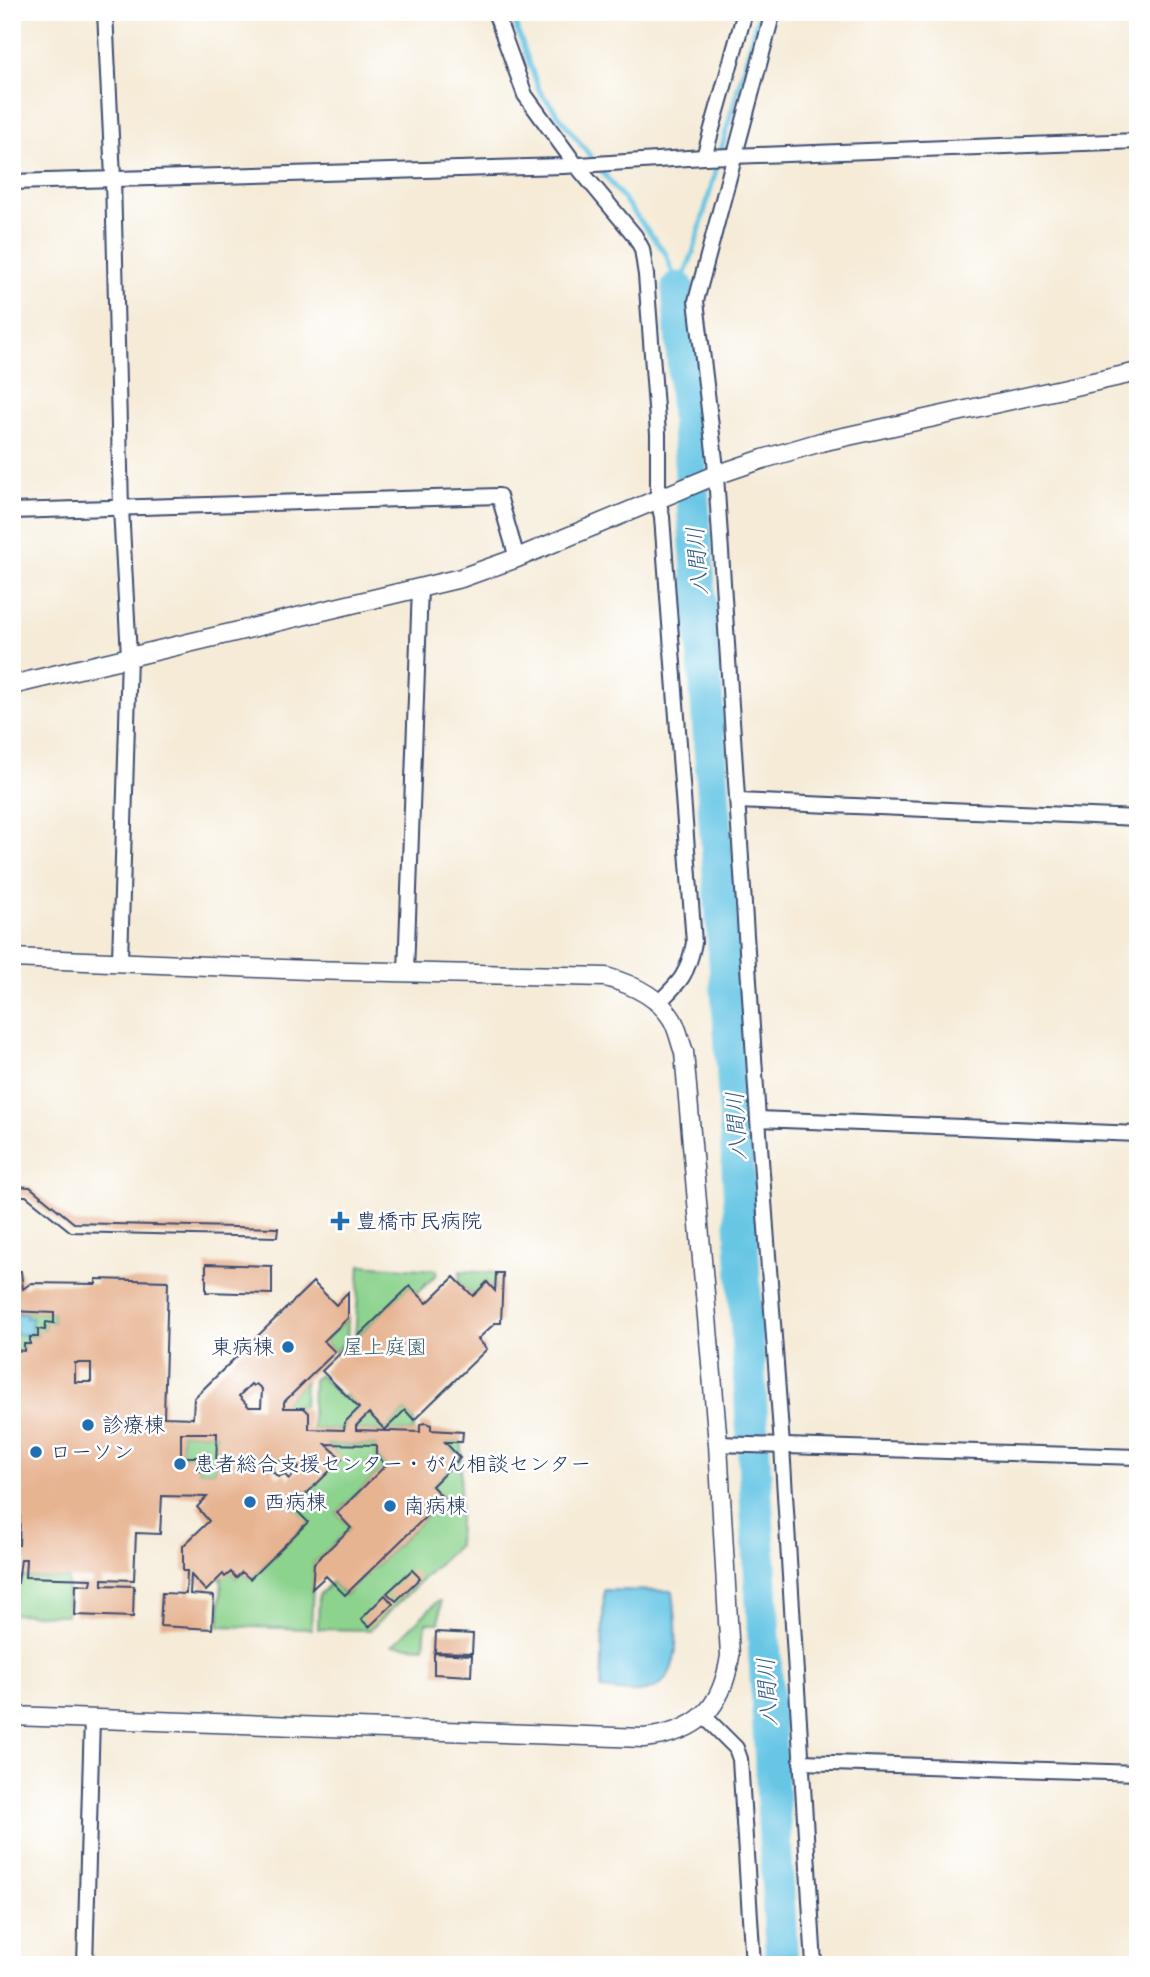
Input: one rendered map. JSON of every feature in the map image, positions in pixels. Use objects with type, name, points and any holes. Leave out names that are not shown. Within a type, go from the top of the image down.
[{"type":"street","points":[[105,12],[113,178],[121,508],[129,656],[120,961]]},
{"type":"street","points":[[495,12],[525,95],[576,166],[635,236],[642,249],[658,434],[694,943],[689,969],[657,1004]]},
{"type":"street","points":[[704,157],[745,12]]},
{"type":"street","points":[[773,12],[696,301],[716,475],[814,1965]]},
{"type":"street","points":[[12,182],[576,166],[704,157],[1138,141]]},
{"type":"street","points":[[12,685],[461,578],[517,558],[716,475],[821,442],[1138,372]]},
{"type":"street","points":[[12,511],[499,496],[517,558]]},
{"type":"street","points":[[406,972],[420,587]]},
{"type":"street","points":[[738,801],[1138,818]]},
{"type":"street","points":[[12,958],[606,977],[632,984],[657,1004],[672,1019],[684,1052],[724,1444],[730,1656],[727,1678],[718,1698],[704,1716],[683,1730],[645,1738],[12,1716]]},
{"type":"street","points":[[758,1119],[1138,1134]]},
{"type":"street","points":[[724,1444],[1138,1457]]},
{"type":"street","points":[[704,1716],[736,1748],[740,1759],[753,1965]]},
{"type":"street","points":[[85,1965],[92,1718]]},
{"type":"street","points":[[801,1762],[1138,1773]]},
{"type":"green space","points":[[360,1265],[437,1270],[437,1274],[417,1293],[410,1286],[355,1339]]},
{"type":"green space","points":[[460,1271],[496,1273],[495,1291],[486,1282],[473,1296],[459,1282]]},
{"type":"green space","points":[[12,1311],[54,1313],[54,1323],[46,1323],[45,1330],[38,1330],[38,1337],[31,1337],[30,1344],[24,1344],[24,1351],[12,1350],[12,1330],[16,1330],[16,1333],[31,1318]]},
{"type":"green space","points":[[348,1318],[347,1340],[335,1352],[324,1341]]},
{"type":"green space","points":[[319,1375],[342,1398],[345,1395],[359,1408],[345,1422],[344,1430],[312,1429],[313,1380]]},
{"type":"green space","points":[[305,1381],[304,1406],[284,1406],[284,1402]]},
{"type":"green space","points":[[405,1410],[414,1420],[414,1432],[356,1430],[356,1426],[369,1413],[385,1429]]},
{"type":"green space","points":[[181,1433],[217,1433],[216,1471],[198,1471],[198,1458],[181,1457]]},
{"type":"green space","points":[[445,1442],[462,1442],[458,1545],[370,1630],[318,1629],[319,1595],[332,1582],[345,1595],[444,1499],[432,1486],[460,1458]]},
{"type":"green space","points":[[326,1444],[376,1445],[376,1455],[386,1465],[337,1513],[351,1528],[314,1563],[311,1629],[219,1626],[222,1582],[219,1579],[231,1572],[236,1578],[242,1572],[250,1579],[307,1523],[293,1507],[341,1459]]},
{"type":"green space","points":[[20,1577],[68,1578],[66,1615],[12,1614],[12,1583],[18,1583]]},
{"type":"green space","points":[[441,1601],[439,1623],[426,1623],[424,1647],[393,1645]]},
{"type":"water","points":[[12,1313],[26,1314],[26,1318],[32,1318],[31,1335],[16,1334],[16,1330],[12,1330]]},
{"type":"water","points":[[604,1590],[673,1591],[676,1649],[668,1676],[658,1686],[640,1692],[601,1689]]},
{"type":"building","points":[[12,1186],[30,1187],[74,1223],[278,1228],[277,1237],[71,1232],[26,1196],[12,1196]]},
{"type":"building","points":[[206,1264],[272,1266],[272,1294],[206,1292]]},
{"type":"building","points":[[12,1271],[21,1271],[23,1289],[31,1283],[96,1284],[96,1279],[168,1281],[164,1417],[193,1418],[194,1398],[313,1282],[336,1305],[348,1292],[348,1318],[324,1341],[335,1352],[284,1402],[284,1408],[304,1408],[309,1413],[309,1429],[344,1430],[345,1422],[359,1408],[322,1371],[410,1286],[427,1303],[454,1277],[473,1296],[487,1282],[495,1291],[496,1273],[503,1273],[501,1323],[495,1323],[478,1339],[487,1349],[414,1420],[405,1410],[385,1430],[369,1413],[356,1426],[356,1430],[420,1432],[420,1424],[426,1423],[431,1425],[431,1430],[463,1432],[462,1442],[445,1442],[460,1458],[432,1486],[444,1499],[345,1595],[326,1576],[312,1589],[314,1563],[351,1528],[337,1513],[386,1465],[376,1455],[376,1445],[326,1444],[342,1459],[293,1507],[308,1522],[250,1579],[242,1572],[236,1578],[231,1572],[225,1577],[223,1574],[206,1591],[191,1575],[190,1594],[214,1596],[212,1629],[160,1626],[162,1593],[186,1594],[187,1571],[183,1571],[183,1546],[209,1521],[197,1507],[207,1497],[162,1496],[160,1534],[136,1533],[134,1580],[102,1579],[102,1585],[134,1586],[133,1617],[75,1615],[76,1584],[91,1585],[92,1579],[25,1577],[26,1559],[21,1559],[18,1583],[12,1583],[12,1545],[19,1545],[20,1511],[12,1511],[12,1350],[24,1351],[24,1344],[30,1344],[30,1337],[38,1337],[38,1329],[45,1330],[46,1322],[54,1323],[54,1313],[12,1311]],"holes":[[[75,1363],[91,1363],[91,1382],[75,1382]],[[251,1384],[256,1384],[262,1389],[261,1407],[249,1407],[239,1396]],[[181,1433],[217,1433],[216,1471],[198,1471],[198,1457],[181,1457]],[[273,1461],[293,1461],[299,1468],[289,1479],[284,1474],[278,1477],[273,1472]]]},
{"type":"building","points":[[412,1570],[420,1578],[396,1601],[387,1593]]},
{"type":"building","points":[[385,1595],[393,1604],[369,1627],[361,1619]]},
{"type":"building","points":[[436,1632],[473,1634],[472,1653],[435,1652]]},
{"type":"building","points":[[434,1653],[472,1655],[471,1676],[434,1674]]},
{"type":"waterway","points":[[511,12],[539,90],[666,254],[678,288]]},
{"type":"waterway","points":[[679,288],[693,253],[759,12]]},
{"type":"waterway","name":"八間川","points":[[678,288],[732,1061],[782,1965]]},
{"type":"place","name":"豊橋市民病院","points":[[340,1221]]},
{"type":"place","name":"東病棟","points":[[288,1347]]},
{"type":"place","name":"診療棟","points":[[88,1425]]},
{"type":"place","name":"ローソン","points":[[36,1452]]},
{"type":"place","name":"患者総合支援センター・がん相談センター","points":[[180,1464]]},
{"type":"place","name":"西病棟","points":[[250,1502]]},
{"type":"place","name":"南病棟","points":[[390,1506]]},
{"type":"park label","name":"屋上庭園","points":[[385,1347]]}]
